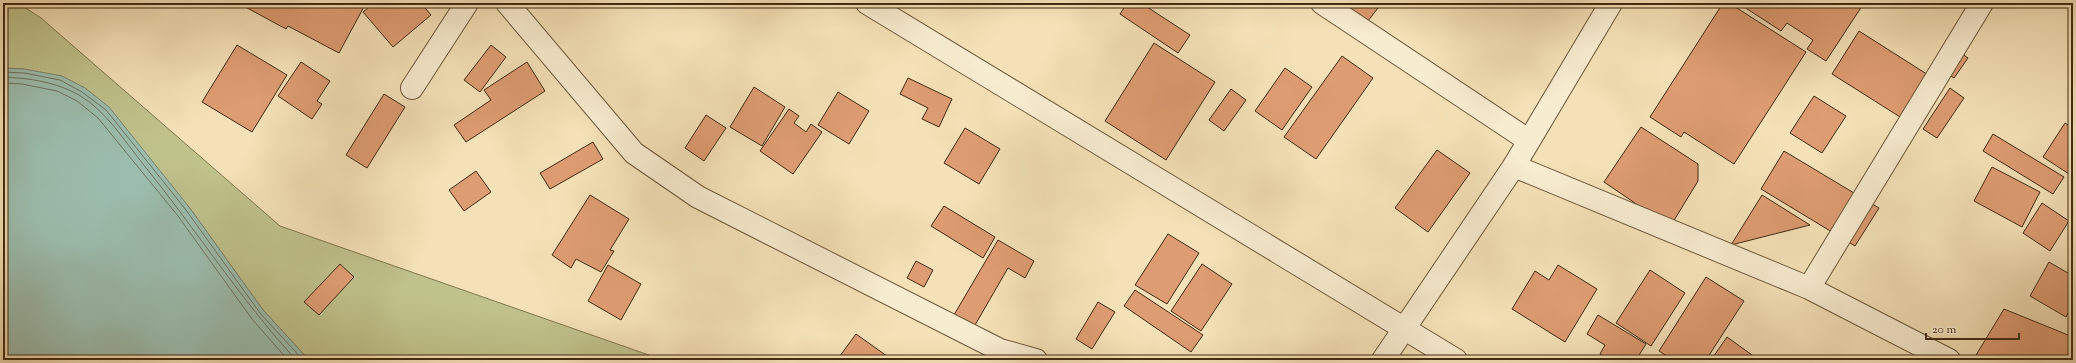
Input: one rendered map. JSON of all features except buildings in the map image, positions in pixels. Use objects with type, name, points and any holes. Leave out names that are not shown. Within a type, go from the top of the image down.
[{"type":"street","points":[[412,88],[467,3]]},
{"type":"street","points":[[507,3],[634,153],[698,197],[1000,350],[1036,360]]},
{"type":"street","points":[[867,3],[1456,360]]},
{"type":"street","points":[[1322,3],[1528,140]]},
{"type":"street","points":[[1383,360],[1514,166],[1528,140],[1611,3]]},
{"type":"street","points":[[1809,288],[1982,3]]},
{"type":"street","points":[[1514,166],[1809,288],[1949,360]]},
{"type":"green space","points":[[3,3],[18,3],[41,18],[280,226],[663,360],[309,360],[263,310],[189,207],[24,69],[3,68]]},
{"type":"water","points":[[3,68],[24,69],[62,76],[85,88],[109,107],[189,207],[263,310],[309,360],[3,360]]}]
